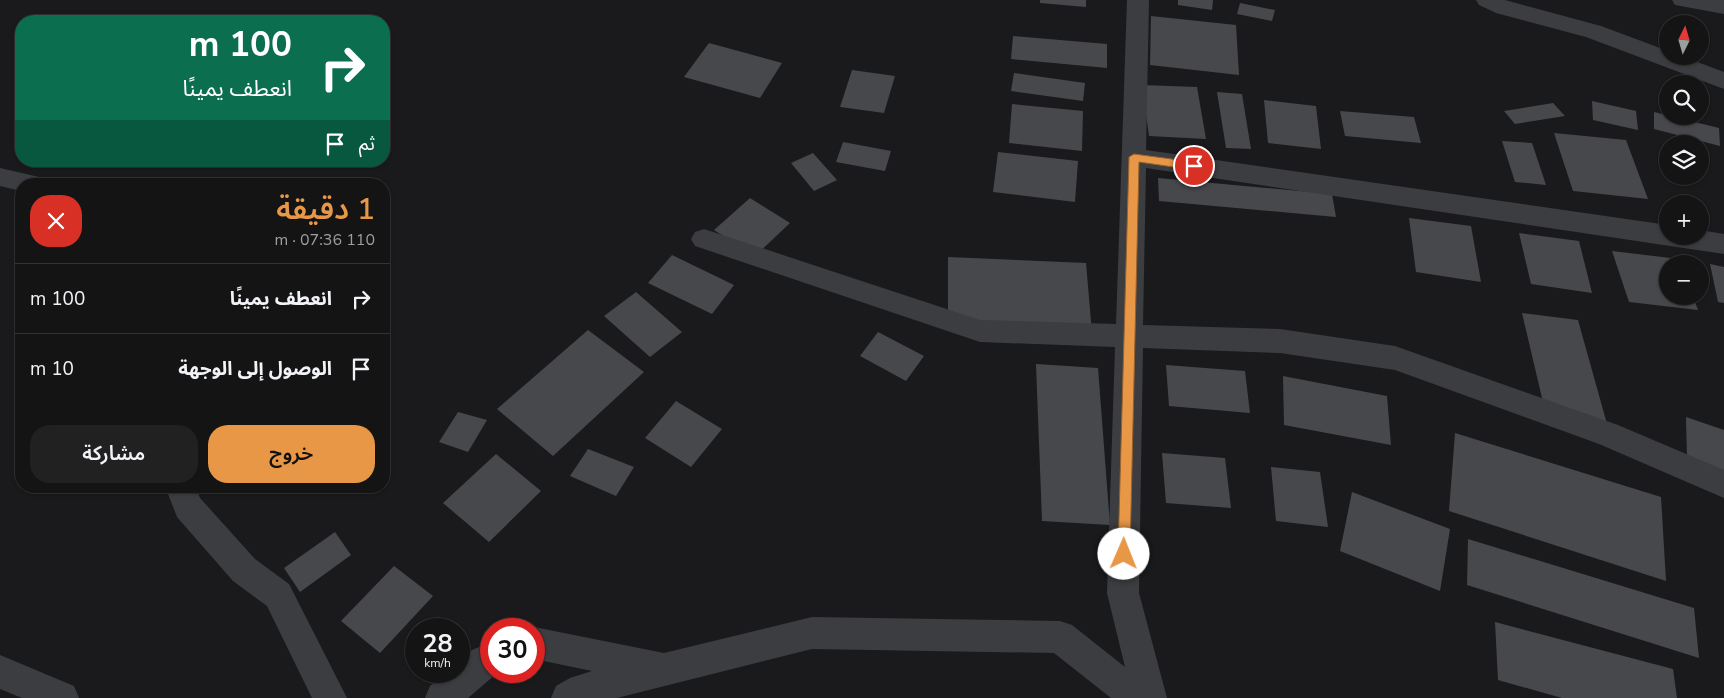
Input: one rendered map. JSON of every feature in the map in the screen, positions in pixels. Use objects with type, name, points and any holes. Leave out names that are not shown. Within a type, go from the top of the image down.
[{"type":"street","points":[[1138,0],[1123,593],[1150,698]]},
{"type":"street","points":[[1487,0],[1504,8],[1593,31],[1724,81]]},
{"type":"street","points":[[1683,0],[1724,8]]},
{"type":"street","points":[[1134,157],[1659,234]]},
{"type":"street","points":[[0,177],[15,180]]},
{"type":"street","points":[[704,239],[980,331],[1280,341],[1395,358],[1608,434],[1724,484]]},
{"type":"street","points":[[1709,242],[1724,244]]},
{"type":"street","points":[[183,493],[188,508],[244,570],[278,595],[330,698]]},
{"type":"street","points":[[568,698],[582,690],[812,632],[1060,637],[1127,689],[1133,698]]},
{"type":"street","points":[[545,645],[666,669]]},
{"type":"street","points":[[442,698],[480,665]]},
{"type":"street","points":[[0,672],[62,698]]},
{"type":"building","points":[[1040,0],[1086,0],[1086,7],[1040,3]]},
{"type":"building","points":[[1178,0],[1213,0],[1212,10],[1178,5]]},
{"type":"building","points":[[1240,3],[1275,10],[1272,21],[1237,14]]},
{"type":"building","points":[[1151,16],[1236,25],[1239,75],[1150,65]]},
{"type":"building","points":[[1013,36],[1107,44],[1107,68],[1011,59]]},
{"type":"building","points":[[709,43],[782,63],[760,98],[684,77]]},
{"type":"building","points":[[852,70],[895,76],[884,113],[840,107]]},
{"type":"building","points":[[1014,73],[1085,83],[1083,101],[1011,91]]},
{"type":"building","points":[[1142,85],[1197,87],[1206,139],[1149,136]]},
{"type":"building","points":[[1217,92],[1242,94],[1251,149],[1226,148]]},
{"type":"building","points":[[1264,100],[1316,106],[1321,149],[1268,143]]},
{"type":"building","points":[[1592,101],[1636,111],[1638,130],[1593,120]]},
{"type":"building","points":[[1553,103],[1565,116],[1515,124],[1504,111]]},
{"type":"building","points":[[1012,104],[1083,111],[1082,151],[1009,143]]},
{"type":"building","points":[[1340,111],[1414,117],[1421,143],[1345,136]]},
{"type":"building","points":[[1654,112],[1659,113],[1659,125],[1707,125],[1719,128],[1720,146],[1709,143],[1709,135],[1677,135],[1654,129]]},
{"type":"building","points":[[1554,133],[1626,140],[1648,199],[1573,191]]},
{"type":"building","points":[[1502,141],[1532,143],[1546,185],[1515,182]]},
{"type":"building","points":[[843,142],[891,151],[885,171],[836,162]]},
{"type":"building","points":[[998,152],[1078,161],[1075,202],[993,192]]},
{"type":"building","points":[[813,153],[837,180],[814,191],[791,163]]},
{"type":"building","points":[[1158,178],[1332,194],[1336,217],[1159,201]]},
{"type":"building","points":[[750,198],[790,223],[755,256],[714,230]]},
{"type":"building","points":[[1409,218],[1471,226],[1481,282],[1416,272]]},
{"type":"building","points":[[1519,233],[1579,241],[1592,293],[1531,284]]},
{"type":"building","points":[[1612,251],[1659,257],[1659,305],[1696,305],[1698,310],[1629,302]]},
{"type":"building","points":[[672,255],[734,285],[712,314],[648,283]]},
{"type":"building","points":[[948,257],[1086,263],[1092,333],[948,327]]},
{"type":"building","points":[[1710,264],[1724,267],[1724,303],[1718,302]]},
{"type":"building","points":[[636,292],[682,332],[650,357],[604,316]]},
{"type":"building","points":[[1522,313],[1578,320],[1607,424],[1546,415]]},
{"type":"building","points":[[588,330],[644,372],[553,456],[497,409]]},
{"type":"building","points":[[878,332],[924,356],[906,381],[860,356]]},
{"type":"building","points":[[1036,364],[1098,368],[1110,525],[1042,521]]},
{"type":"building","points":[[1166,365],[1245,371],[1250,413],[1169,406]]},
{"type":"building","points":[[1283,376],[1387,396],[1391,445],[1284,425]]},
{"type":"building","points":[[676,401],[722,429],[691,467],[645,438]]},
{"type":"building","points":[[458,412],[487,420],[468,452],[439,442]]},
{"type":"building","points":[[1686,417],[1724,430],[1724,471],[1687,459]]},
{"type":"building","points":[[1455,433],[1661,497],[1666,581],[1449,511]]},
{"type":"building","points":[[588,449],[634,467],[616,496],[570,476]]},
{"type":"building","points":[[1162,453],[1225,458],[1231,508],[1166,503]]},
{"type":"building","points":[[496,454],[541,491],[489,542],[443,503]]},
{"type":"building","points":[[1271,467],[1320,472],[1328,527],[1276,521]]},
{"type":"building","points":[[1352,492],[1450,529],[1440,591],[1340,551]]},
{"type":"building","points":[[335,532],[351,555],[300,592],[284,568]]},
{"type":"building","points":[[1468,539],[1694,608],[1699,658],[1467,585]]},
{"type":"building","points":[[394,566],[433,596],[413,618],[405,618],[405,626],[380,653],[341,621]]},
{"type":"building","points":[[1495,622],[1673,669],[1677,698],[1562,698],[1498,680]]},
{"type":"route","points":[[1124,554],[1134,157],[1194,166]]}]
